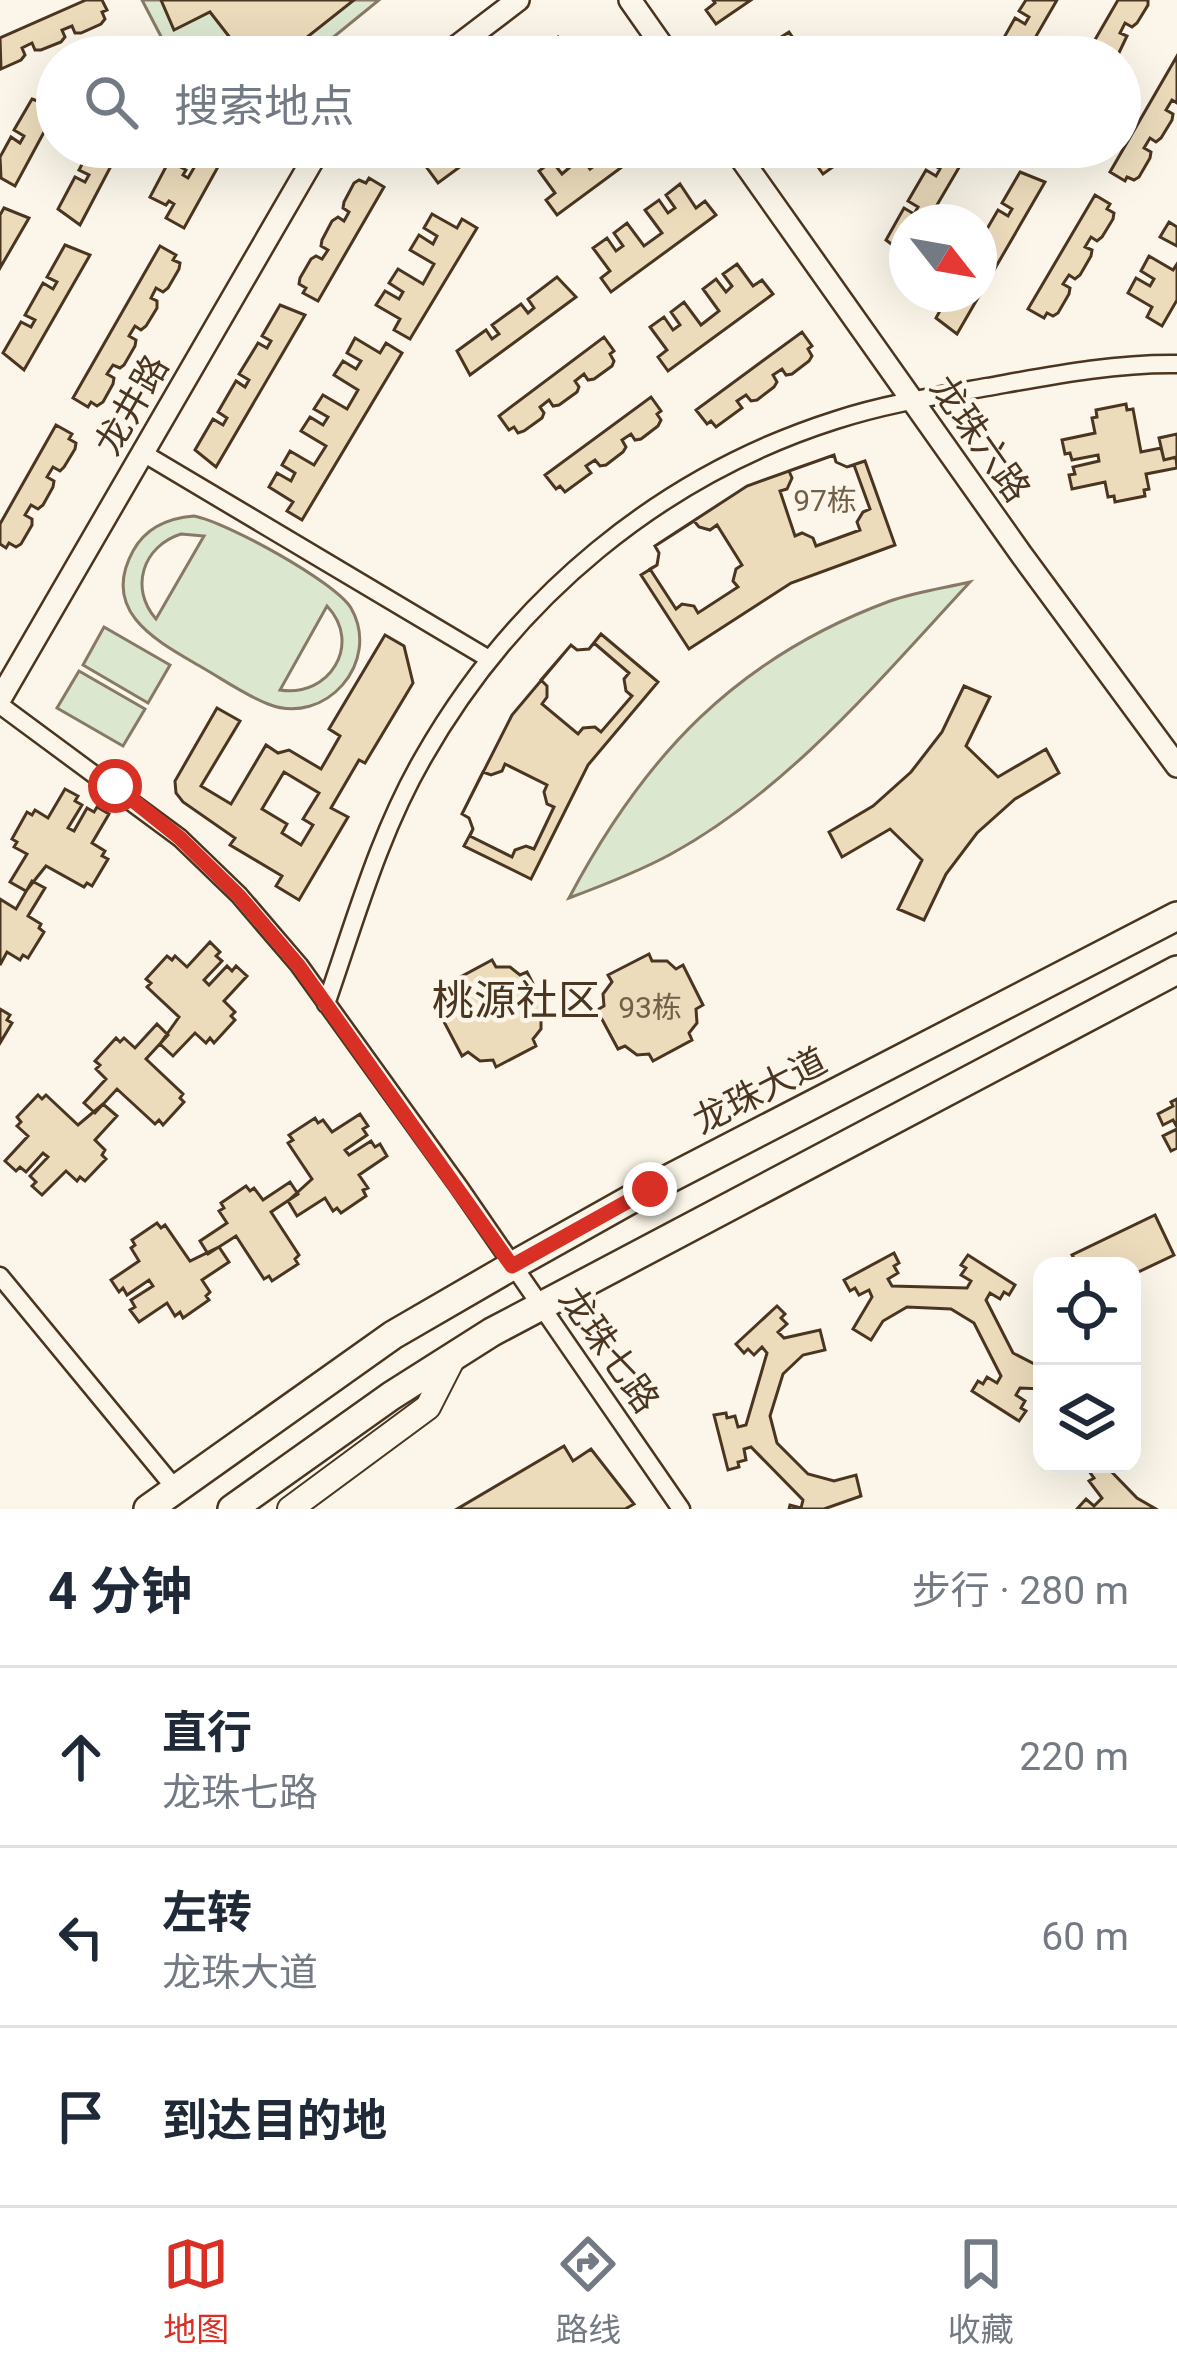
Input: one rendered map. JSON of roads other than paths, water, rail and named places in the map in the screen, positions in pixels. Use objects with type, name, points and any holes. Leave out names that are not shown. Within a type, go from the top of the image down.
[{"type":"main road","name":"龙珠大道","points":[[148,1509],[393,1335],[650,1189],[1177,912]]},
{"type":"main road","points":[[232,1509],[391,1396],[538,1306],[1177,970]]},
{"type":"main road","points":[[290,1509],[428,1407],[454,1357]]},
{"type":"street","points":[[471,36],[518,0]]},
{"type":"street","points":[[630,0],[655,36]]},
{"type":"street","name":"龙井路","points":[[0,702],[312,168]]},
{"type":"street","name":"龙珠六路","points":[[749,168],[1177,766]]},
{"type":"street","points":[[326,1004],[374,865],[403,795],[440,728],[489,658],[578,565],[668,497],[803,431],[912,400],[1034,378],[1177,364]]},
{"type":"street","points":[[143,452],[489,658]]},
{"type":"street","name":"龙珠七路","points":[[0,702],[180,838],[239,896],[326,1004],[681,1509]]},
{"type":"street","points":[[0,1276],[174,1487]]},
{"type":"district","name":"桃源社区","points":[[516,1000]]}]
